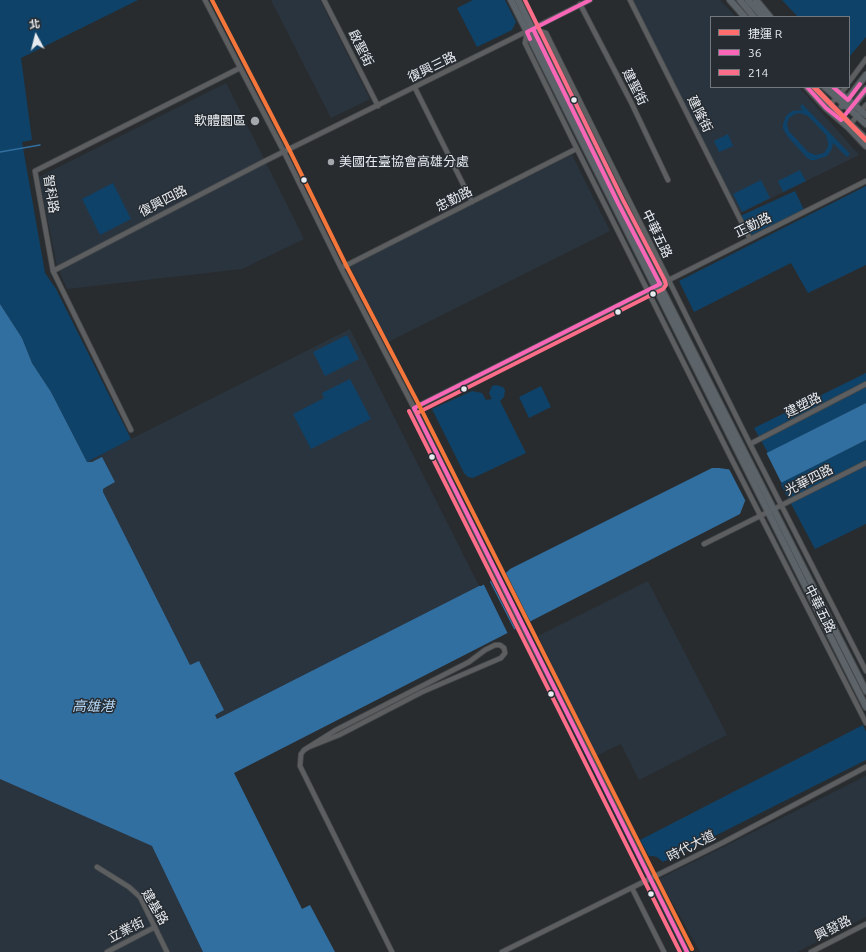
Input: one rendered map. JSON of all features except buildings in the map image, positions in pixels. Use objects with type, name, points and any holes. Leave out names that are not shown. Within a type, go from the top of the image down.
[{"type":"main road","name":"中華五路","points":[[511,0],[530,31],[618,203],[657,286],[771,510],[866,707]]},
{"type":"main road","name":"中華五路","points":[[518,0],[530,31]]},
{"type":"main road","points":[[730,0],[744,16]]},
{"type":"main road","points":[[740,0],[753,16]]},
{"type":"main road","points":[[748,0],[762,16]]},
{"type":"main road","points":[[756,0],[769,16]]},
{"type":"main road","points":[[835,113],[846,102],[866,75]]},
{"type":"main road","points":[[808,88],[866,139]]},
{"type":"main road","points":[[815,88],[828,107]]},
{"type":"main road","points":[[826,88],[846,102],[854,104],[864,113]]},
{"type":"main road","points":[[834,88],[838,96]]},
{"type":"main road","points":[[842,119],[866,89]]},
{"type":"main road","points":[[846,102],[850,110],[866,124]]},
{"type":"main road","points":[[849,125],[866,146]]},
{"type":"main road","name":"中華五路","points":[[771,510],[837,633],[866,691]]},
{"type":"street","points":[[205,0],[414,408],[496,575],[687,952]]},
{"type":"street","name":"啟聖街","points":[[324,0],[378,106]]},
{"type":"street","name":"復興三路","points":[[284,152],[590,0]]},
{"type":"street","name":"建隆街","points":[[630,0],[750,239]]},
{"type":"street","name":"建聖街","points":[[580,4],[631,102],[668,180]]},
{"type":"street","name":"中華五路","points":[[866,671],[776,492],[750,444],[546,33],[530,31],[525,43],[576,149],[754,504],[761,515],[866,723]]},
{"type":"street","points":[[850,81],[866,59]]},
{"type":"street","name":"智科路","points":[[131,430],[53,271],[35,171],[240,68]]},
{"type":"street","points":[[415,88],[472,202]]},
{"type":"street","points":[[828,107],[845,88]]},
{"type":"street","points":[[849,125],[857,117],[864,113],[866,105]]},
{"type":"street","name":"忠勤路","points":[[341,268],[576,149]]},
{"type":"street","name":"復興四路","points":[[53,271],[284,152]]},
{"type":"street","name":"正勤路","points":[[414,408],[866,181]]},
{"type":"street","name":"建塑路","points":[[750,444],[866,384]]},
{"type":"street","name":"光華四路","points":[[704,544],[866,463]]},
{"type":"street","points":[[823,640],[837,633]]},
{"type":"street","points":[[309,747],[338,735],[422,692],[501,658],[505,653],[504,648],[500,645],[495,645],[485,650],[469,662],[336,730],[309,747],[301,754],[299,760],[300,766],[392,952]]},
{"type":"street","name":"時代大道","points":[[502,952],[724,842],[866,767]]},
{"type":"street","name":"建基路","points":[[96,866],[129,887],[140,897],[167,952]]},
{"type":"street","points":[[632,888],[664,952]]},
{"type":"street","name":"興發路","points":[[811,952],[866,924]]},
{"type":"street","name":"立業街","points":[[107,952],[155,927]]},
{"type":"shaded area","points":[[0,0],[138,0],[21,58],[32,140],[22,142],[45,273],[56,289],[131,439],[87,462],[51,392],[32,363],[22,338],[0,304]]},
{"type":"shaded area","points":[[271,0],[320,0],[370,99],[331,118]]},
{"type":"shaded area","points":[[473,0],[505,0],[516,22],[512,30],[477,47],[457,8]]},
{"type":"shaded area","points":[[632,0],[720,0],[735,16],[710,16],[710,88],[800,88],[859,155],[737,215]]},
{"type":"shaded area","points":[[782,0],[866,0],[866,37],[850,56],[850,16],[797,16]]},
{"type":"shaded area","points":[[226,83],[304,239],[242,269],[67,289],[57,266],[39,177]]},
{"type":"shaded area","points":[[802,104],[850,154],[847,157],[833,143],[832,149],[827,156],[815,160],[807,158],[788,137],[783,129],[786,116],[792,111],[803,110],[800,107]],"holes":[[[800,113],[808,116],[826,135],[828,147],[824,153],[816,155],[808,152],[789,131],[787,124],[789,118]]]},
{"type":"shaded area","points":[[728,134],[733,146],[719,152],[714,141]]},
{"type":"shaded area","points":[[572,155],[610,231],[388,342],[350,266]]},
{"type":"shaded area","points":[[800,170],[806,181],[783,192],[778,181]]},
{"type":"shaded area","points":[[761,180],[770,198],[742,212],[733,194]]},
{"type":"shaded area","points":[[113,183],[131,219],[100,235],[82,199]]},
{"type":"shaded area","points":[[866,186],[866,265],[808,293],[791,263],[694,312],[679,281]]},
{"type":"shaded area","points":[[795,191],[804,210],[747,237],[738,217]]},
{"type":"shaded area","points":[[350,329],[479,586],[217,719],[215,715],[219,713],[194,664],[190,665],[103,492],[93,462],[87,462]]},
{"type":"shaded area","points":[[347,335],[359,359],[325,376],[313,352]]},
{"type":"shaded area","points":[[866,373],[866,403],[768,453],[754,428]]},
{"type":"shaded area","points":[[350,379],[371,419],[311,449],[293,414],[324,398],[322,393]]},
{"type":"shaded area","points":[[496,385],[503,387],[505,390],[504,397],[500,401],[526,453],[473,478],[468,477],[464,473],[432,409],[472,391],[482,393],[486,400],[492,399],[489,393],[492,386]]},
{"type":"shaded area","points":[[541,386],[551,407],[529,418],[519,397]]},
{"type":"shaded area","points":[[866,440],[866,524],[815,549],[780,483]]},
{"type":"shaded area","points":[[648,581],[727,735],[639,780],[621,744],[596,756],[538,636]]},
{"type":"shaded area","points":[[863,725],[866,732],[866,760],[663,862],[657,857],[649,856],[640,840]]},
{"type":"shaded area","points":[[866,776],[866,917],[797,952],[700,952],[659,879]]},
{"type":"shaded area","points":[[0,779],[152,846],[203,952],[0,952]]},
{"type":"water","name":"高雄港","points":[[0,304],[22,338],[32,363],[51,392],[87,462],[92,462],[102,457],[115,482],[103,489],[103,492],[190,665],[199,661],[224,710],[215,715],[217,719],[481,586],[506,573],[510,569],[712,468],[733,470],[866,403],[866,440],[745,501],[740,514],[234,773],[302,909],[310,905],[335,952],[203,952],[152,846],[0,779]]},
{"type":"pier","points":[[766,452],[782,484],[746,502],[728,467],[733,468]]},
{"type":"pier","points":[[505,571],[531,623],[516,630],[490,579]]},
{"type":"pier","points":[[489,580],[515,631],[508,634],[483,583]]},
{"type":"waterway","points":[[0,152],[40,145]]},
{"type":"metro line","name":"R","points":[[815,88],[866,140]]},
{"type":"transit line","points":[[212,0],[289,149],[346,265],[419,405],[692,949]]},
{"type":"transit line","name":"214","points":[[417,413],[663,289],[666,285],[525,0]]},
{"type":"transit line","name":"36","points":[[530,39],[527,32],[590,0]]},
{"type":"transit line","name":"36","points":[[414,408],[660,284],[618,203],[533,29]]},
{"type":"transit line","name":"36","points":[[834,88],[848,100],[860,84]]},
{"type":"transit line","name":"36","points":[[808,88],[826,108],[841,120],[866,89]]},
{"type":"transit line","name":"36","points":[[414,408],[687,952]]},
{"type":"transit line","name":"214","points":[[409,411],[680,952]]},
{"type":"place","name":"軟體園區","points":[[255,121]]},
{"type":"place","name":"美國在臺協會高雄分處","points":[[331,162]]}]
